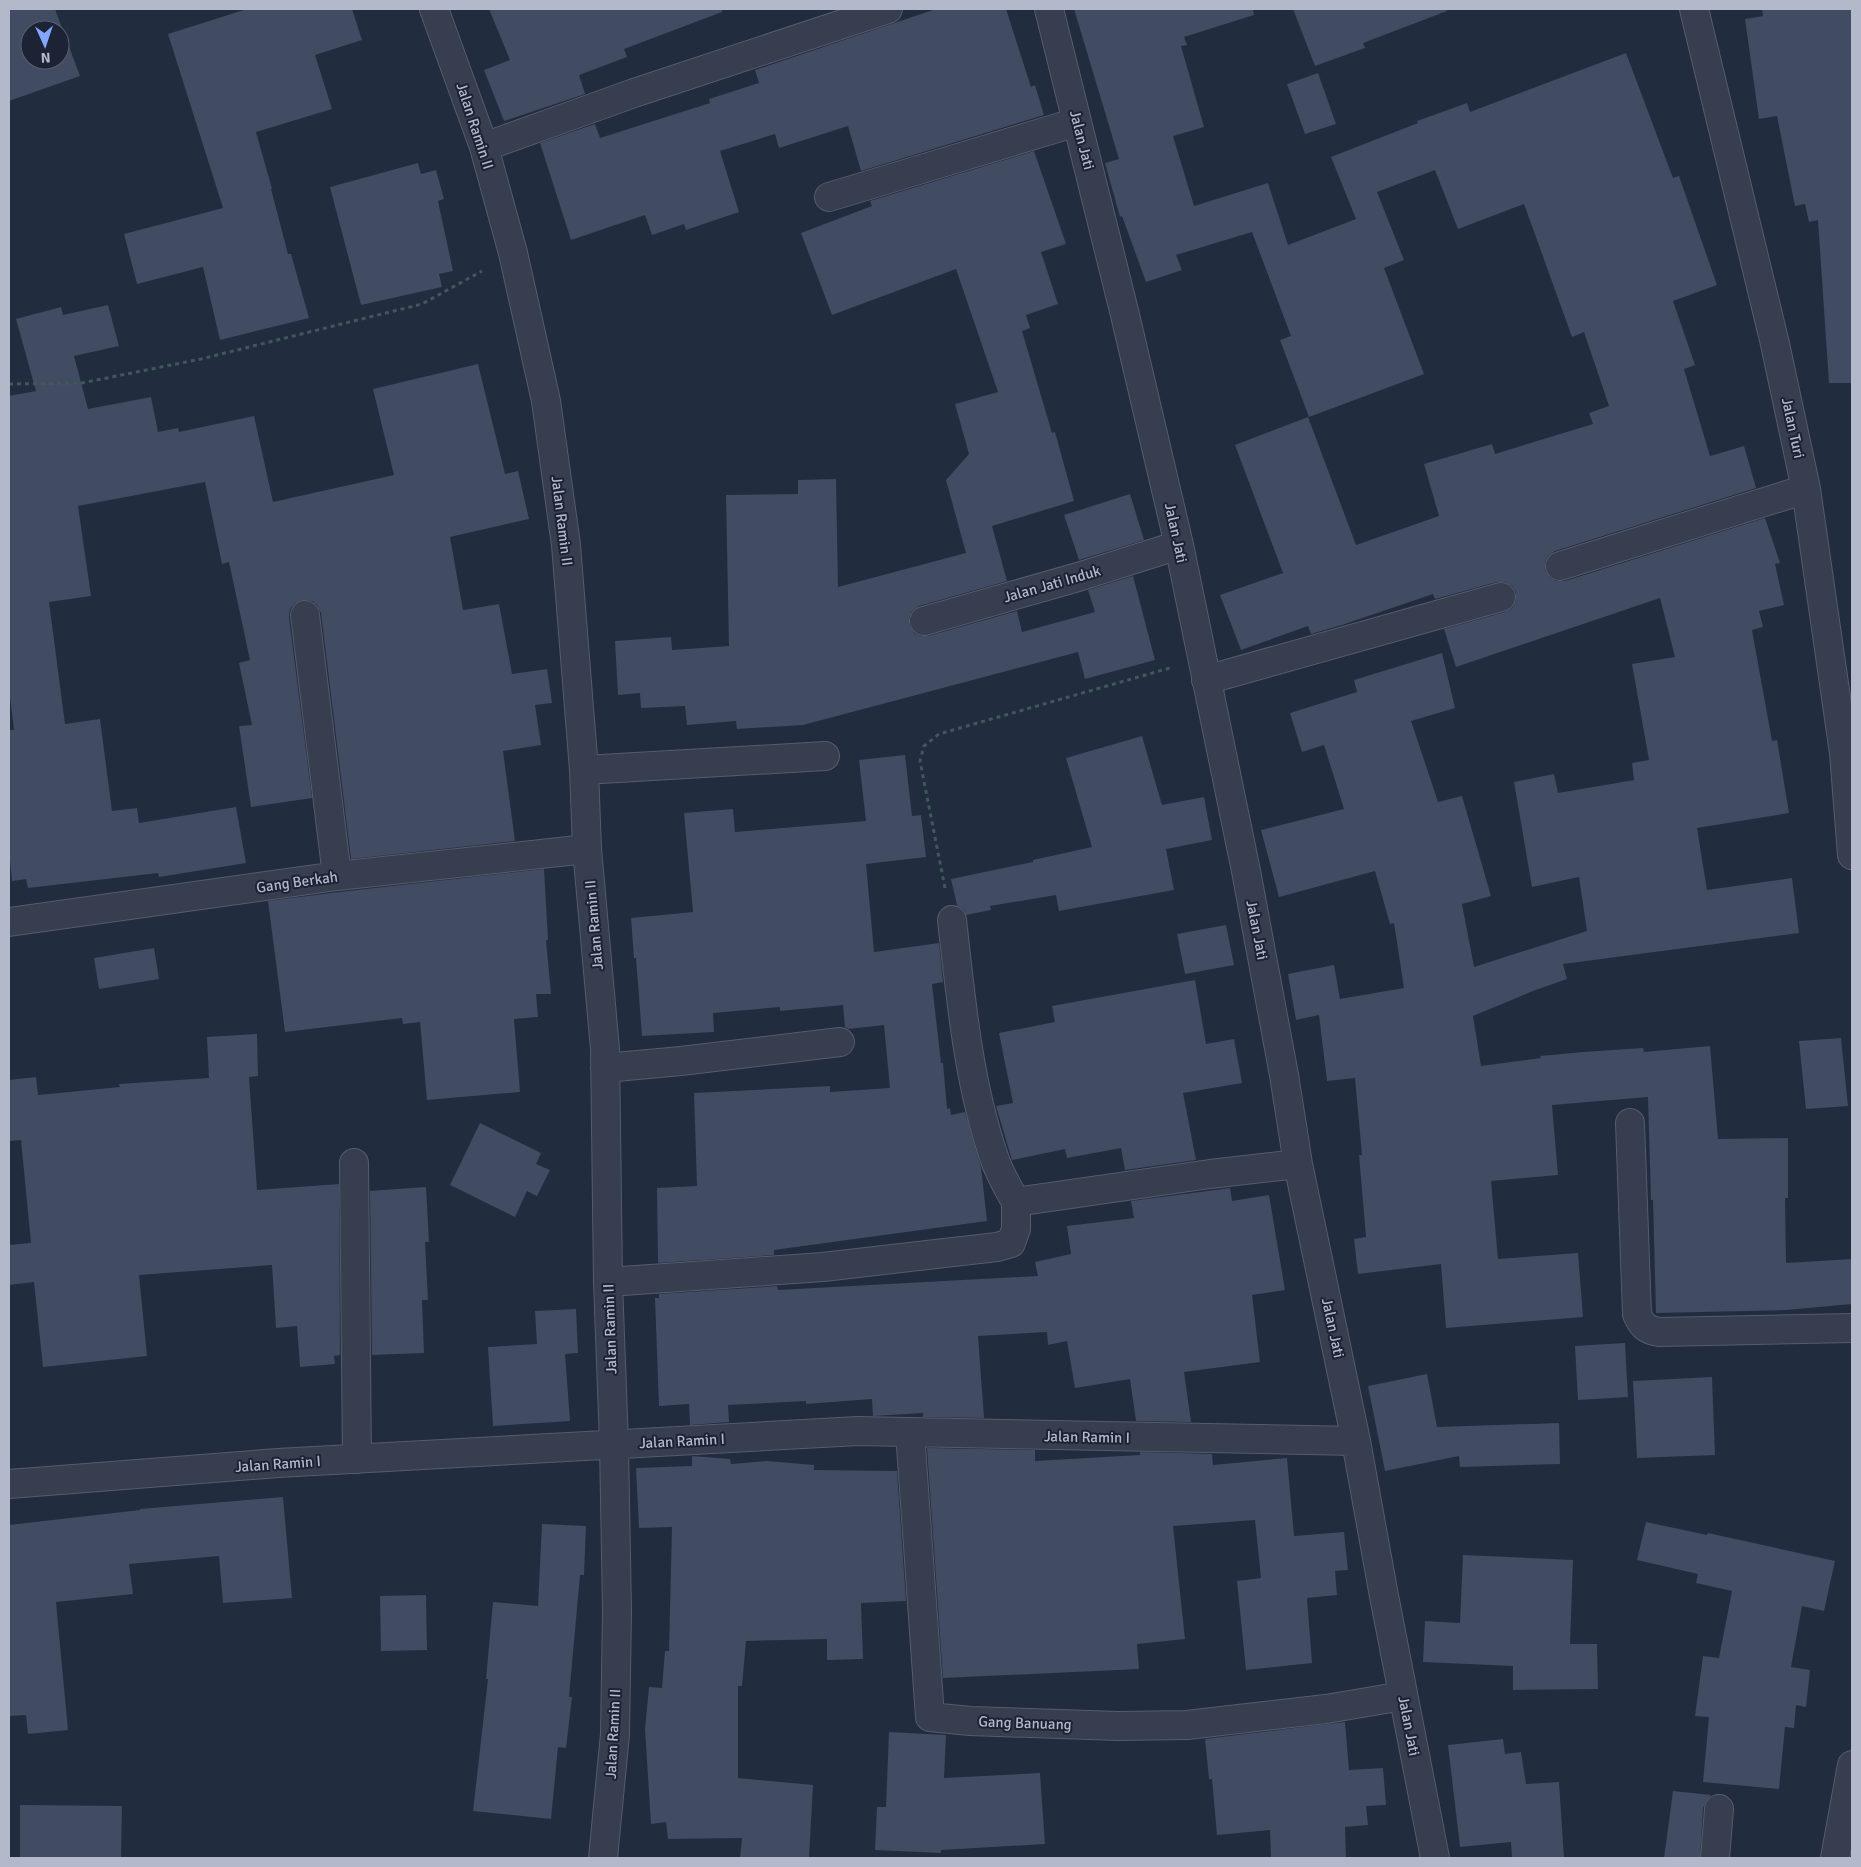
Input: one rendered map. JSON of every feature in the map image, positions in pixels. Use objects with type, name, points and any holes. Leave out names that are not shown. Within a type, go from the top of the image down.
[{"type":"street","name":"Jalan Ramin II","points":[[434,9],[484,147],[513,253],[546,402],[566,545],[584,770],[587,849],[605,1068],[608,1282],[614,1444],[617,1612],[616,1734],[603,1858]]},
{"type":"street","points":[[484,147],[634,93],[888,9]]},
{"type":"street","name":"Jalan Jati","points":[[1049,9],[1125,315],[1179,545],[1248,881],[1284,1075],[1298,1164],[1356,1441],[1435,1858]]},
{"type":"street","name":"Jalan Turi","points":[[1694,9],[1775,344],[1806,489],[1848,752],[1852,855]]},
{"type":"street","points":[[829,196],[1077,122]]},
{"type":"street","points":[[1560,566],[1806,489]]},
{"type":"street","name":"Jalan Jati Induk","points":[[924,621],[1078,577],[1179,545]]},
{"type":"street","points":[[1204,670],[1501,597]]},
{"type":"street","points":[[305,615],[337,876]]},
{"type":"street","points":[[584,770],[825,756]]},
{"type":"street","name":"Gang Berkah","points":[[9,922],[337,876],[587,849]]},
{"type":"street","points":[[608,1282],[823,1267],[997,1247],[1011,1243],[1016,1229],[1016,1202],[994,1159],[978,1100],[965,1027],[952,920]]},
{"type":"street","points":[[605,1068],[840,1042]]},
{"type":"street","points":[[1630,1123],[1637,1314],[1642,1325],[1649,1330],[1659,1332],[1852,1328]]},
{"type":"street","points":[[354,1162],[357,1459]]},
{"type":"street","points":[[1016,1202],[1210,1174],[1298,1164]]},
{"type":"street","name":"Jalan Ramin I","points":[[9,1484],[278,1463],[858,1431],[1356,1441]]},
{"type":"street","name":"Gang Banuang","points":[[910,1432],[930,1717],[970,1722],[1118,1726],[1187,1725],[1326,1709],[1403,1696]]},
{"type":"street","points":[[1835,1858],[1852,1765]]},
{"type":"street","points":[[1715,1858],[1719,1808]]},
{"type":"path","points":[[9,384],[82,383],[201,359],[422,304],[513,253]]},
{"type":"path","points":[[952,920],[920,761],[924,746],[939,734],[1204,670]]},
{"type":"building","points":[[9,9],[55,9],[59,20],[20,20],[20,70],[70,70],[70,49],[80,76],[9,101]]},
{"type":"building","points":[[247,9],[352,9],[362,40],[315,55],[332,109],[256,132],[288,254],[291,254],[309,318],[220,340],[203,267],[137,284],[124,234],[223,208],[168,34]]},
{"type":"building","points":[[489,9],[722,9],[722,12],[624,49],[627,57],[579,75],[585,94],[504,121],[484,70],[510,60]]},
{"type":"building","points":[[936,9],[1006,9],[1031,87],[1035,85],[1044,115],[861,171],[848,126],[779,148],[775,134],[720,151],[739,212],[686,230],[684,224],[652,235],[645,215],[571,240],[540,143],[595,124],[600,138],[710,103],[709,99],[759,83],[755,70]]},
{"type":"building","points":[[1074,9],[1253,9],[1254,15],[1184,37],[1187,45],[1181,46],[1204,127],[1173,136],[1194,206],[1268,183],[1288,245],[1356,219],[1331,157],[1418,123],[1417,121],[1467,103],[1470,112],[1626,53],[1673,178],[1679,176],[1717,285],[1673,301],[1695,365],[1684,369],[1710,456],[1744,446],[1756,488],[1555,551],[1548,556],[1545,562],[1545,570],[1550,578],[1557,581],[1565,581],[1765,518],[1780,563],[1775,564],[1784,605],[1759,611],[1763,627],[1752,630],[1772,741],[1777,740],[1789,813],[1697,828],[1707,890],[1792,878],[1799,933],[1563,964],[1567,979],[1473,1016],[1481,1066],[1541,1058],[1540,1056],[1583,1052],[1643,1048],[1644,1052],[1710,1046],[1718,1139],[1788,1138],[1788,1198],[1785,1198],[1786,1263],[1852,1259],[1852,1304],[1787,1310],[1656,1313],[1648,1097],[1552,1105],[1558,1175],[1491,1181],[1498,1259],[1578,1253],[1583,1317],[1446,1328],[1441,1264],[1358,1274],[1354,1239],[1366,1237],[1359,1155],[1362,1155],[1355,1078],[1327,1081],[1319,1015],[1296,1020],[1288,974],[1334,965],[1340,999],[1404,988],[1394,923],[1390,924],[1375,871],[1279,897],[1261,830],[1344,809],[1324,745],[1302,752],[1290,713],[1357,692],[1354,680],[1442,653],[1455,708],[1411,721],[1438,802],[1462,796],[1491,896],[1462,904],[1474,967],[1587,931],[1579,877],[1532,887],[1514,782],[1554,774],[1558,793],[1634,780],[1632,763],[1649,760],[1632,664],[1675,657],[1660,598],[1456,667],[1444,629],[1505,612],[1512,608],[1516,601],[1516,592],[1512,586],[1504,582],[1497,582],[1435,599],[1433,594],[1311,634],[1308,626],[1241,650],[1220,595],[1283,573],[1235,445],[1308,417],[1356,545],[1439,516],[1424,464],[1492,444],[1495,454],[1593,424],[1589,413],[1609,406],[1584,332],[1572,337],[1524,204],[1458,229],[1435,170],[1377,192],[1404,260],[1384,268],[1424,374],[1309,417],[1280,340],[1291,336],[1252,232],[1176,255],[1182,270],[1146,282],[1122,216],[1120,217],[1105,163],[1119,159]]},
{"type":"building","points":[[1293,9],[1446,9],[1447,11],[1363,43],[1365,48],[1315,66]]},
{"type":"building","points":[[1762,9],[1852,9],[1852,383],[1829,383],[1818,220],[1809,222],[1805,204],[1795,206],[1777,116],[1759,119],[1745,19],[1763,16]]},
{"type":"building","points":[[1318,73],[1336,124],[1305,134],[1287,84]]},
{"type":"building","points":[[1034,151],[1066,244],[1041,252],[1058,304],[1026,315],[1030,328],[1022,331],[1052,433],[1055,432],[1074,501],[992,526],[1007,581],[919,606],[912,611],[909,625],[914,633],[928,636],[1017,611],[1022,632],[1095,612],[1088,590],[1133,576],[1155,660],[1085,679],[1078,652],[803,725],[737,729],[736,721],[687,725],[685,706],[641,708],[640,693],[618,695],[615,641],[671,637],[672,650],[729,646],[726,495],[798,494],[798,480],[836,479],[838,587],[966,553],[946,480],[969,454],[955,404],[998,392],[956,269],[832,315],[801,233],[872,206],[870,201]]},
{"type":"building","points":[[418,163],[421,174],[436,170],[444,199],[438,201],[453,271],[439,274],[442,287],[361,305],[330,187]]},
{"type":"building","points":[[108,305],[119,346],[74,356],[88,409],[151,397],[158,432],[178,428],[179,432],[254,416],[273,502],[394,475],[373,389],[478,364],[505,474],[518,471],[529,519],[450,537],[463,610],[499,604],[512,674],[547,669],[552,703],[535,705],[541,745],[503,751],[515,841],[351,859],[321,613],[317,605],[312,601],[304,600],[295,603],[290,609],[289,617],[312,798],[251,807],[239,726],[252,725],[239,663],[250,660],[229,562],[222,564],[205,482],[78,506],[91,596],[49,602],[65,724],[100,719],[112,811],[137,808],[139,823],[236,807],[246,863],[159,877],[158,873],[28,888],[26,879],[12,881],[9,850],[9,730],[14,730],[9,688],[9,396],[36,391],[16,319],[61,307],[63,315]]},
{"type":"building","points":[[1130,494],[1144,540],[1079,560],[1064,515]]},
{"type":"building","points":[[1142,736],[1162,805],[1204,797],[1212,840],[1166,849],[1174,890],[1059,911],[1056,895],[990,906],[991,910],[966,915],[964,910],[957,905],[951,879],[1033,862],[1033,860],[1092,847],[1066,758]]},
{"type":"building","points":[[905,755],[912,816],[921,815],[926,857],[866,864],[874,952],[939,943],[943,982],[932,984],[941,1063],[943,1063],[947,1109],[950,1108],[951,1115],[965,1112],[981,1167],[987,1221],[774,1250],[774,1255],[658,1263],[657,1188],[697,1186],[694,1093],[830,1086],[830,1092],[890,1088],[884,1025],[848,1029],[845,1027],[843,1005],[780,1011],[780,1007],[713,1013],[714,1032],[642,1036],[631,918],[693,912],[684,813],[733,809],[735,832],[866,821],[859,760]]},
{"type":"building","points":[[544,869],[548,940],[546,940],[551,994],[536,994],[538,1017],[514,1019],[520,1092],[427,1100],[420,1022],[403,1024],[402,1018],[285,1032],[268,901]]},
{"type":"building","points":[[1226,925],[1234,965],[1185,974],[1177,934]]},
{"type":"building","points":[[154,948],[159,979],[99,989],[94,958]]},
{"type":"building","points":[[1195,980],[1206,1044],[1234,1039],[1242,1083],[1183,1093],[1196,1160],[1125,1170],[1121,1148],[1067,1158],[1065,1149],[1012,1160],[996,1106],[1013,1103],[999,1033],[1055,1022],[1052,1006]]},
{"type":"building","points":[[257,1034],[258,1076],[249,1077],[257,1190],[339,1184],[340,1355],[334,1356],[335,1364],[300,1367],[297,1326],[276,1328],[272,1265],[139,1275],[147,1356],[43,1367],[34,1282],[9,1285],[9,1245],[31,1243],[21,1140],[9,1141],[9,1080],[36,1077],[38,1095],[120,1087],[119,1084],[209,1078],[207,1037]]},
{"type":"building","points":[[1841,1038],[1848,1106],[1806,1109],[1799,1041]]},
{"type":"building","points":[[480,1123],[541,1153],[536,1164],[550,1170],[537,1196],[527,1191],[515,1217],[450,1185]]},
{"type":"building","points":[[426,1187],[429,1242],[425,1242],[428,1300],[422,1300],[424,1353],[372,1355],[370,1191]]},
{"type":"building","points":[[1230,1188],[1232,1201],[1269,1195],[1285,1290],[1252,1295],[1260,1362],[1184,1372],[1191,1422],[1136,1421],[1130,1379],[1075,1388],[1067,1341],[1048,1345],[1047,1332],[978,1336],[984,1418],[923,1417],[923,1413],[873,1416],[872,1399],[806,1404],[806,1401],[728,1405],[729,1422],[690,1425],[689,1404],[659,1406],[655,1298],[659,1298],[659,1294],[777,1286],[778,1290],[1038,1276],[1035,1262],[1071,1254],[1067,1226],[1134,1218],[1131,1201]]},
{"type":"building","points":[[576,1309],[578,1353],[565,1354],[570,1421],[493,1426],[488,1347],[537,1344],[535,1311]]},
{"type":"building","points":[[1625,1343],[1628,1397],[1578,1400],[1575,1346]]},
{"type":"building","points":[[1427,1374],[1437,1427],[1559,1423],[1560,1464],[1460,1467],[1459,1456],[1385,1471],[1368,1386]]},
{"type":"building","points":[[1712,1377],[1715,1455],[1637,1458],[1633,1381]]},
{"type":"building","points":[[927,1448],[1035,1450],[1035,1461],[1140,1455],[1140,1452],[1212,1454],[1213,1465],[1287,1458],[1294,1536],[1344,1532],[1348,1570],[1335,1571],[1337,1595],[1307,1598],[1312,1663],[1246,1670],[1237,1581],[1261,1578],[1255,1520],[1173,1526],[1185,1639],[1137,1644],[1139,1669],[943,1678]]},
{"type":"building","points":[[692,1456],[730,1459],[731,1464],[767,1461],[814,1465],[814,1470],[897,1471],[906,1601],[861,1603],[863,1659],[827,1660],[827,1639],[746,1641],[742,1686],[738,1686],[738,1778],[813,1785],[809,1858],[740,1858],[742,1838],[668,1839],[666,1822],[651,1824],[645,1729],[649,1687],[662,1688],[665,1651],[669,1651],[672,1527],[639,1528],[636,1468],[692,1466]]},
{"type":"building","points":[[283,1497],[292,1598],[223,1603],[219,1556],[129,1564],[133,1594],[56,1602],[68,1730],[28,1734],[26,1715],[9,1716],[9,1525],[140,1509]]},
{"type":"building","points":[[1646,1522],[1707,1535],[1708,1533],[1835,1561],[1824,1611],[1802,1606],[1791,1667],[1810,1670],[1806,1707],[1796,1705],[1794,1728],[1785,1727],[1779,1789],[1703,1782],[1709,1717],[1695,1716],[1703,1656],[1719,1658],[1732,1591],[1696,1583],[1698,1574],[1637,1560]]},
{"type":"building","points":[[542,1524],[586,1526],[584,1575],[580,1575],[569,1697],[572,1697],[566,1748],[558,1747],[551,1819],[473,1811],[488,1679],[486,1679],[493,1602],[538,1606]]},
{"type":"building","points":[[1463,1555],[1573,1560],[1570,1644],[1597,1644],[1598,1689],[1513,1690],[1513,1666],[1423,1662],[1425,1621],[1460,1623]]},
{"type":"building","points":[[426,1595],[427,1650],[381,1651],[380,1596]]},
{"type":"building","points":[[1345,1722],[1349,1770],[1383,1768],[1386,1805],[1366,1806],[1368,1825],[1345,1827],[1346,1858],[1271,1858],[1270,1830],[1217,1835],[1212,1779],[1209,1779],[1205,1739]]},
{"type":"building","points":[[889,1732],[946,1735],[944,1778],[1040,1773],[1045,1844],[941,1850],[941,1853],[875,1850],[877,1807],[886,1807]]},
{"type":"building","points":[[1503,1739],[1505,1754],[1521,1752],[1526,1784],[1559,1782],[1564,1858],[1512,1858],[1511,1842],[1460,1847],[1448,1745]]},
{"type":"building","points":[[1673,1791],[1711,1795],[1703,1808],[1700,1858],[1664,1858]]},
{"type":"building","points":[[20,1805],[122,1806],[121,1858],[20,1858]]}]
